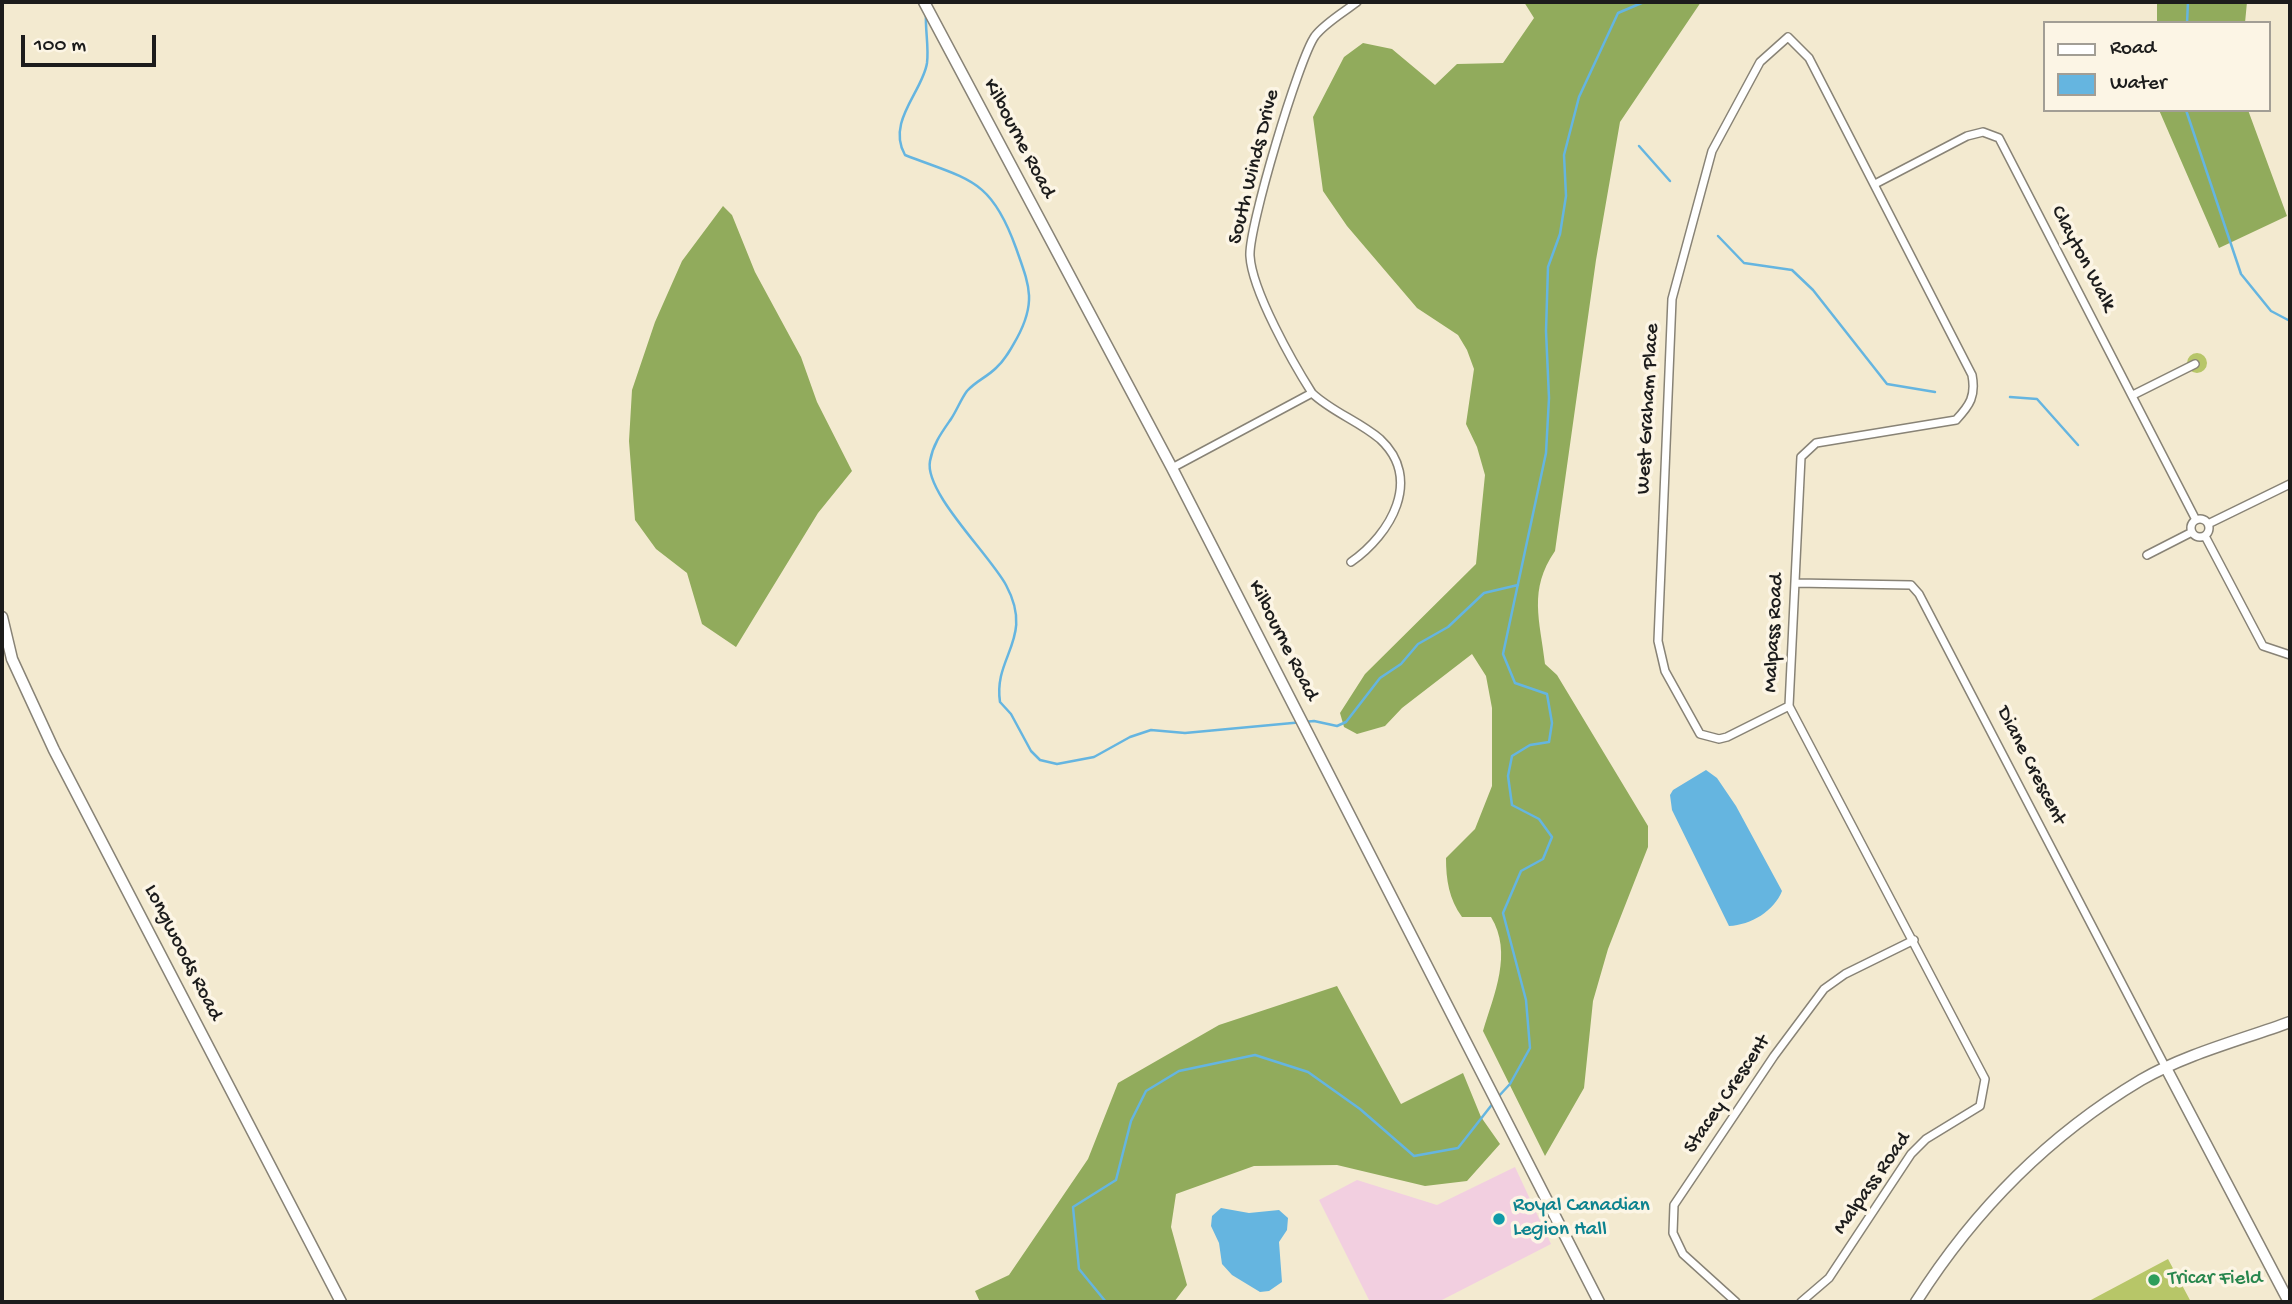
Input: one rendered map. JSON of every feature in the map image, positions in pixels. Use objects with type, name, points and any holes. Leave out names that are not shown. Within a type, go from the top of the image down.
[{"type":"street","name":"Kilbourne Road","points":[[924,2],[1172,468],[1599,1302]]},
{"type":"street","name":"South Winds Drive","points":[[1312,393],[1259,289],[1250,255],[1253,228],[1299,71],[1316,35],[1357,2]]},
{"type":"street","name":"West Graham Place","points":[[1789,706],[1727,737],[1719,739],[1700,734],[1665,671],[1658,641],[1658,583],[1672,299],[1712,151],[1760,62],[1788,37],[1808,58]]},
{"type":"street","name":"Malpass Road","points":[[1801,1302],[1829,1278],[1911,1154],[1926,1139],[1980,1106],[1985,1079],[1789,706],[1801,457],[1816,443],[1956,420],[1969,407],[1975,391],[1972,375],[1808,58]]},
{"type":"street","name":"Clayton Walk","points":[[1874,184],[1967,136],[1983,132],[1999,138],[2196,520]]},
{"type":"street","points":[[2133,395],[2195,364]]},
{"type":"street","points":[[1172,468],[1312,393],[1378,438],[1393,455],[1403,483],[1396,511],[1379,538],[1351,562]]},
{"type":"street","points":[[2208,524],[2290,484]]},
{"type":"street","points":[[2196,520],[2203,520],[2208,524],[2209,531],[2205,536],[2197,537],[2192,532],[2192,525],[2196,520]]},
{"type":"street","points":[[2147,555],[2192,532]]},
{"type":"street","points":[[2205,536],[2263,646],[2290,655]]},
{"type":"street","name":"Diane Crescent","points":[[1796,583],[1911,585],[1919,594],[2166,1068]]},
{"type":"street","name":"Longwoods Road","points":[[2,617],[12,659],[54,750],[341,1302]]},
{"type":"street","name":"Stacey Crescent","points":[[1736,1302],[1683,1254],[1673,1233],[1674,1205],[1781,1046],[1824,989],[1845,974],[1914,940]]},
{"type":"street","points":[[1916,1302],[1995,1196],[2073,1126],[2142,1079],[2290,1022]]},
{"type":"street","points":[[2166,1068],[2289,1302]]},
{"type":"shaded area","points":[[1515,1167],[1551,1244],[1438,1302],[1370,1302],[1319,1200],[1357,1180],[1437,1205]]},
{"type":"green space","points":[[1524,2],[1701,2],[1620,122],[1596,260],[1555,551],[1541,579],[1539,592],[1539,619],[1545,664],[1557,675],[1648,826],[1648,847],[1608,949],[1593,1001],[1584,1088],[1545,1156],[1483,1031],[1499,974],[1501,945],[1497,931],[1491,917],[1462,917],[1451,896],[1447,874],[1446,858],[1475,829],[1492,786],[1492,708],[1486,676],[1472,654],[1402,708],[1385,726],[1357,734],[1344,727],[1340,713],[1365,674],[1476,564],[1485,475],[1477,447],[1466,424],[1474,369],[1467,350],[1458,335],[1417,308],[1347,226],[1323,191],[1313,117],[1344,57],[1363,43],[1392,49],[1435,85],[1457,64],[1503,63],[1534,18]]},
{"type":"green space","points":[[2157,2],[2247,2],[2245,21],[2157,21]]},
{"type":"green space","points":[[2160,112],[2249,112],[2287,216],[2219,248]]},
{"type":"green space","points":[[723,206],[732,215],[755,272],[801,357],[817,402],[852,471],[818,513],[736,647],[702,624],[687,573],[656,549],[635,520],[629,441],[632,390],[655,322],[682,261]]},
{"type":"green space","points":[[2197,353],[2204,356],[2207,363],[2204,370],[2197,373],[2190,370],[2187,363],[2190,356]]},
{"type":"green space","points":[[1337,986],[1401,1104],[1463,1073],[1481,1117],[1500,1144],[1467,1181],[1425,1186],[1337,1165],[1254,1166],[1176,1194],[1171,1227],[1187,1285],[1174,1302],[980,1302],[975,1291],[1009,1275],[1088,1159],[1118,1083],[1219,1025]]},
{"type":"green space","name":"Tricar Field","points":[[2168,1259],[2191,1302],[2089,1301]]},
{"type":"water","points":[[1706,770],[1717,778],[1736,806],[1782,891],[1768,911],[1737,925],[1729,926],[1672,810],[1670,795],[1673,790]]},
{"type":"water","points":[[1221,1208],[1249,1213],[1279,1210],[1288,1218],[1287,1230],[1279,1242],[1282,1282],[1269,1291],[1260,1292],[1232,1275],[1222,1264],[1219,1243],[1211,1226],[1212,1216]]},
{"type":"waterway","points":[[1498,1097],[1510,1084],[1530,1048],[1526,1000],[1503,913],[1521,871],[1543,859],[1552,837],[1539,819],[1512,805],[1508,776],[1512,756],[1530,745],[1549,742],[1552,723],[1547,694],[1515,683],[1503,654],[1546,453],[1549,398],[1546,331],[1548,267],[1560,234],[1566,196],[1564,155],[1579,97],[1618,13],[1644,2]]},
{"type":"waterway","points":[[2187,21],[2188,2]]},
{"type":"waterway","points":[[926,13],[927,63],[907,107],[900,131],[900,143],[905,155],[962,177],[987,194],[1007,225],[1029,293],[1027,314],[1017,338],[999,365],[965,394],[931,455],[931,474],[947,506],[998,572],[1014,604],[1015,634],[1002,672],[1000,702],[1011,714],[1031,751],[1040,760],[1057,764],[1094,757],[1130,737],[1151,730],[1185,733],[1314,721],[1337,726],[1346,722],[1380,678],[1401,664],[1418,644],[1448,627],[1484,593],[1518,585]]},
{"type":"waterway","points":[[2187,112],[2241,274],[2271,311],[2290,321]]},
{"type":"waterway","points":[[1639,146],[1670,181]]},
{"type":"waterway","points":[[1718,236],[1744,263],[1792,270],[1813,290],[1887,384],[1935,392]]},
{"type":"waterway","points":[[2010,397],[2037,399],[2078,445]]},
{"type":"waterway","points":[[1106,1302],[1079,1269],[1073,1207],[1116,1180],[1131,1121],[1146,1091],[1179,1071],[1255,1055],[1308,1072],[1360,1109],[1414,1156],[1458,1148],[1494,1102]]},
{"type":"place","name":"Royal Canadian Legion Hall","points":[[1499,1219]]},
{"type":"place","name":"Tricar Field","points":[[2154,1280]]}]
